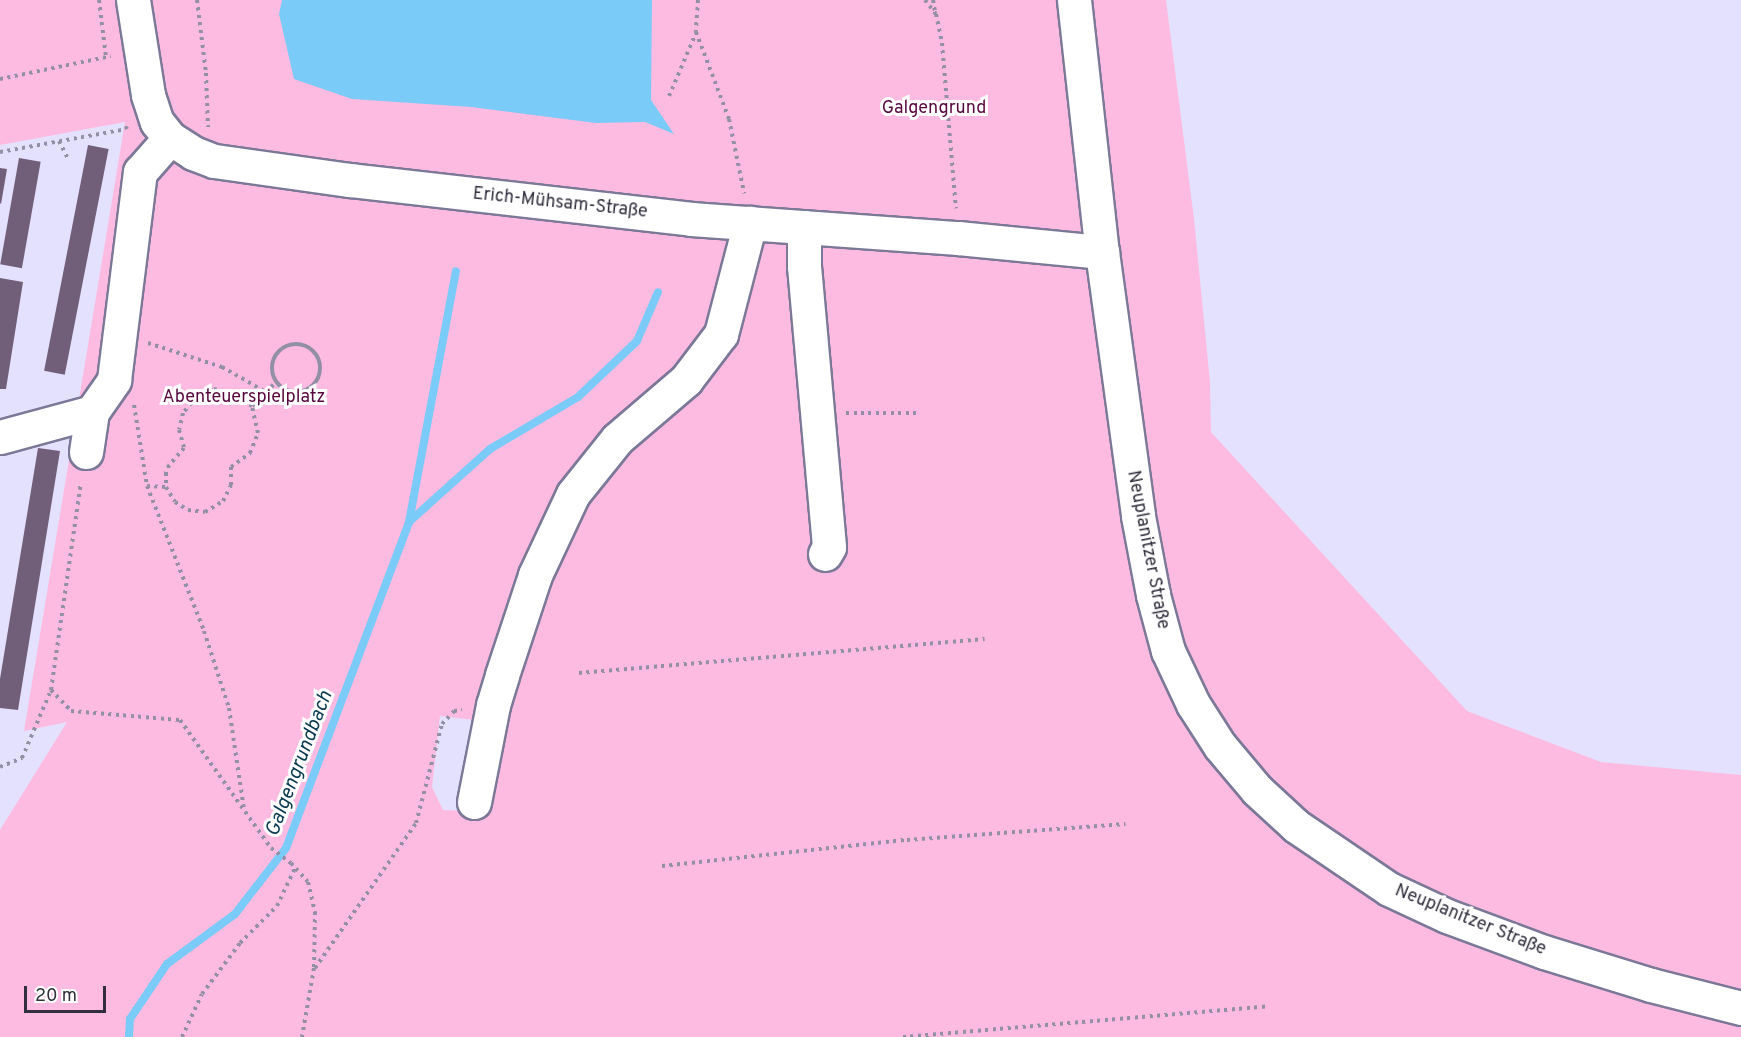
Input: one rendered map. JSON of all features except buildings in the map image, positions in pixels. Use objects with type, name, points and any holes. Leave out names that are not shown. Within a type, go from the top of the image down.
[{"type":"main road","points":[[86,452],[92,412],[114,380],[140,172],[182,146],[156,122],[148,95],[133,0]]},
{"type":"main road","name":"Neuplanitzer Straße","points":[[1074,0],[1102,252],[1138,516],[1153,595],[1168,651],[1193,704],[1220,746],[1257,790],[1296,826],[1389,890],[1447,916],[1544,951],[1640,982],[1741,1008]]},
{"type":"main road","name":"Erich-Mühsam-Straße","points":[[182,146],[214,160],[350,180],[691,219],[958,238],[1102,252]]},
{"type":"main road","points":[[474,802],[493,705],[535,575],[573,494],[617,439],[686,380],[721,334],[750,223]]},
{"type":"main road","points":[[804,227],[804,266],[819,412],[829,547],[825,554]]},
{"type":"main road","points":[[0,437],[45,427],[92,412]]},
{"type":"path","points":[[99,0],[106,57]]},
{"type":"path","points":[[182,146],[210,124],[197,0]]},
{"type":"path","points":[[669,96],[696,32],[698,0]]},
{"type":"path","points":[[925,0],[936,14]]},
{"type":"path","points":[[933,0],[942,43],[958,238]]},
{"type":"path","points":[[696,32],[729,118],[750,223]]},
{"type":"path","points":[[0,80],[141,49]]},
{"type":"path","points":[[0,152],[126,129],[128,120]]},
{"type":"path","points":[[59,141],[67,157]]},
{"type":"path","points":[[145,342],[222,367],[266,392]]},
{"type":"path","points":[[301,344],[310,348],[318,357],[320,370],[317,381],[305,391],[288,391],[276,382],[272,365],[279,350],[301,344]]},
{"type":"path","points":[[252,406],[276,382]]},
{"type":"path","points":[[213,389],[231,393],[252,406],[258,433],[250,453],[231,466],[231,485],[223,501],[205,512],[188,510],[175,502],[166,487],[169,465],[184,448],[178,430],[183,413],[195,397],[213,389]]},
{"type":"path","points":[[132,393],[147,486],[204,631],[229,708],[244,810]]},
{"type":"path","points":[[819,412],[917,413]]},
{"type":"path","points":[[0,767],[22,758],[51,690],[86,452]]},
{"type":"path","points":[[147,486],[166,487]]},
{"type":"path","points":[[579,673],[985,639]]},
{"type":"path","points":[[51,690],[70,711],[180,720],[271,848],[296,867],[308,882],[315,912],[314,968],[302,1037]]},
{"type":"path","points":[[314,968],[416,823],[442,724],[454,711],[493,705]]},
{"type":"path","points":[[662,866],[907,840],[1125,824]]},
{"type":"path","points":[[182,1037],[202,994],[240,943],[277,906],[296,867]]},
{"type":"path","points":[[903,1037],[1269,1006]]},
{"type":"green space","points":[[0,0],[1166,0],[1194,219],[1210,382],[1211,432],[1467,711],[1601,762],[1741,775],[1741,1037],[0,1037],[0,830],[67,722],[24,731],[125,122],[0,145]],"holes":[[[440,716],[500,723],[485,812],[443,810],[432,787]]]},
{"type":"water","points":[[282,0],[652,0],[651,100],[674,134],[645,122],[596,123],[471,107],[352,99],[294,79],[279,14]]},
{"type":"waterway","name":"Galgengrundbach","points":[[409,522],[456,271]]},
{"type":"waterway","name":"Galgengrundbach","points":[[129,1037],[130,1019],[167,964],[235,914],[286,848],[409,522],[490,449],[578,397],[637,341],[658,292]]},
{"type":"park label","name":"Galgengrund","points":[[934,109]]},
{"type":"park label","name":"Abenteuerspielplatz","points":[[244,398]]}]
